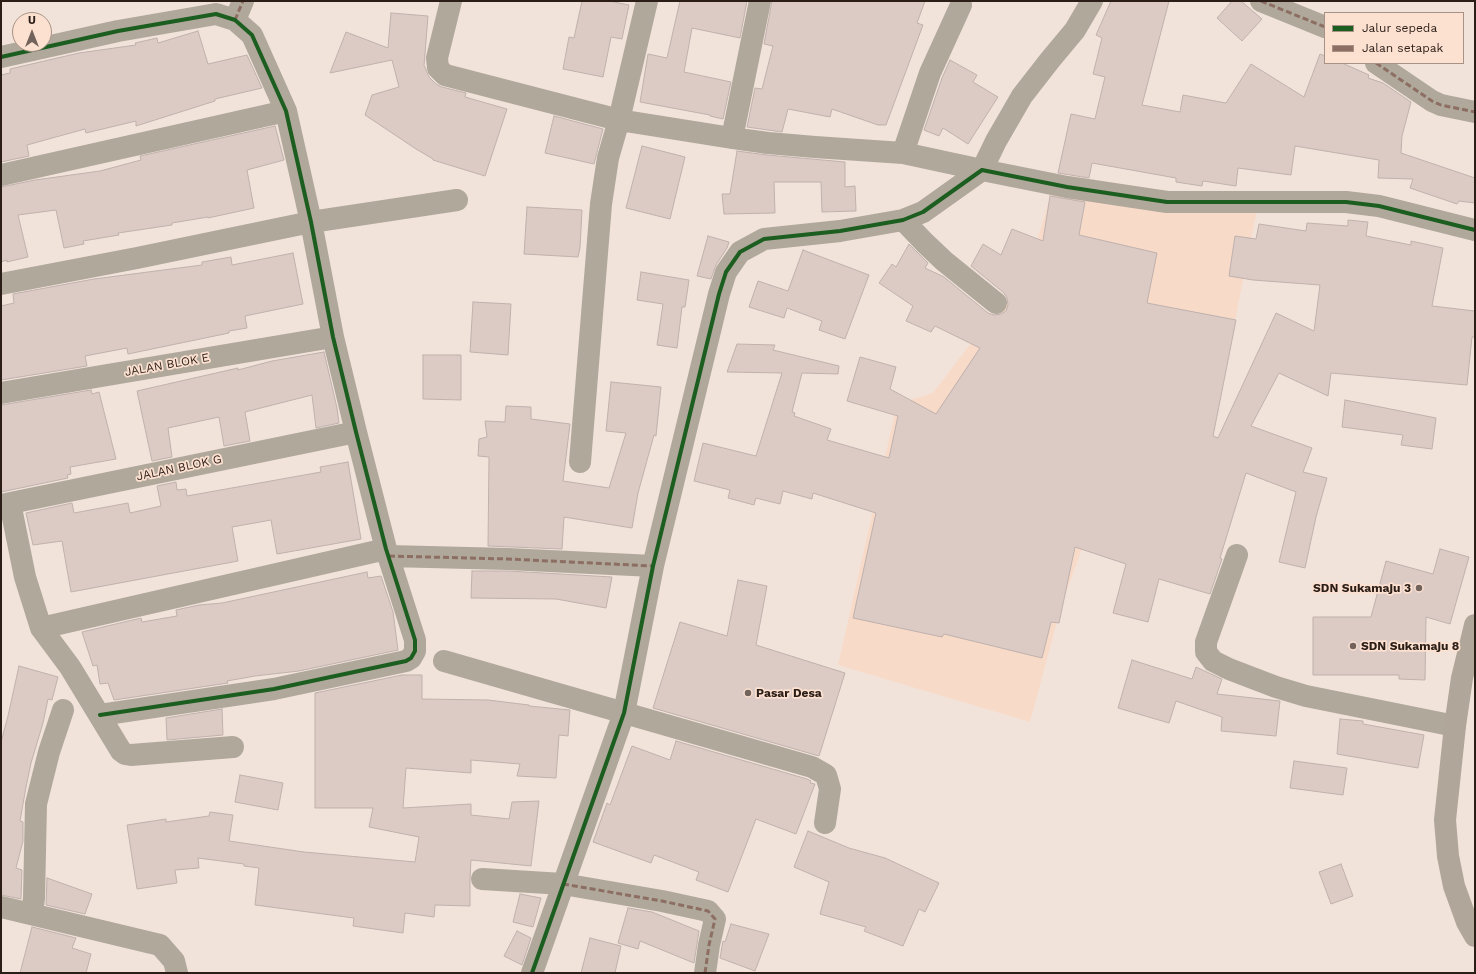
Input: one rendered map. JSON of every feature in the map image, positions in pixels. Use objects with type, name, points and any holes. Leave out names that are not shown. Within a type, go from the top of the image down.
[{"type":"street","points":[[451,1],[437,58],[438,68],[445,75],[619,120],[732,138],[815,147],[903,152],[1067,187],[1167,202],[1346,202],[1379,206],[1475,230]]},
{"type":"street","points":[[580,462],[601,204],[608,158],[619,120],[647,1]]},
{"type":"street","points":[[732,138],[760,1]]},
{"type":"street","points":[[532,973],[624,713],[653,566],[719,294],[726,272],[740,252],[764,239],[840,231],[903,220],[923,212],[982,170],[996,141],[1022,96],[1076,30],[1092,1]]},
{"type":"street","points":[[1261,1],[1324,26]]},
{"type":"street","points":[[903,152],[930,73],[961,5]]},
{"type":"street","points":[[1,57],[118,31],[239,10],[252,35],[286,111],[311,222],[333,337],[356,432],[387,552],[415,640],[414,651],[411,658],[406,662],[274,689],[100,714]]},
{"type":"street","points":[[1377,64],[1440,105],[1475,112]]},
{"type":"street","points":[[1,175],[286,111]]},
{"type":"street","points":[[1,284],[311,222],[457,200]]},
{"type":"street","points":[[903,220],[944,261],[996,303]]},
{"type":"street","name":"JALAN BLOK E","points":[[1,393],[333,337]]},
{"type":"street","name":"JALAN BLOK G","points":[[6,504],[356,432]]},
{"type":"street","points":[[6,504],[25,577],[41,628],[70,667],[100,714],[121,751],[130,755],[233,747]]},
{"type":"street","points":[[41,628],[387,552],[653,566]]},
{"type":"street","points":[[1237,555],[1206,642],[1206,652],[1213,661],[1229,669],[1276,687],[1306,696],[1454,726]]},
{"type":"street","points":[[1475,625],[1462,678],[1454,726],[1445,820],[1448,856],[1454,886],[1467,922],[1475,936]]},
{"type":"street","points":[[444,661],[812,767],[826,775],[830,789],[825,823]]},
{"type":"street","points":[[32,914],[34,898],[36,804],[49,752],[63,710]]},
{"type":"street","points":[[482,879],[564,884],[662,900],[708,911],[715,919],[709,944],[706,973]]},
{"type":"street","points":[[1,907],[160,944],[174,961],[177,973]]},
{"type":"shaded area","points":[[1057,174],[1258,205],[1216,416],[1138,398],[1062,603],[1030,722],[838,665],[897,404],[933,393],[1029,267]]},
{"type":"building","points":[[582,1],[609,1],[629,5],[622,39],[611,37],[603,77],[563,69],[569,37],[574,38]]},
{"type":"building","points":[[680,1],[747,1],[740,38],[692,28],[684,72],[731,82],[723,119],[710,115],[640,102],[648,54],[667,58]]},
{"type":"building","points":[[772,1],[925,1],[917,23],[923,25],[886,125],[878,125],[832,109],[830,117],[788,109],[782,132],[747,127],[755,88],[762,89],[773,46],[764,44]]},
{"type":"building","points":[[1111,1],[1169,1],[1142,105],[1180,112],[1183,95],[1226,103],[1251,64],[1304,97],[1320,54],[1324,56],[1324,64],[1344,64],[1369,75],[1368,78],[1383,83],[1411,102],[1402,136],[1401,153],[1475,178],[1475,203],[1459,201],[1457,204],[1410,188],[1413,179],[1378,178],[1379,160],[1295,146],[1291,175],[1238,168],[1236,186],[1203,181],[1202,186],[1176,182],[1176,178],[1092,163],[1089,178],[1058,173],[1071,114],[1095,119],[1105,77],[1093,74],[1102,38],[1096,35]]},
{"type":"building","points":[[1232,1],[1241,1],[1262,19],[1242,41],[1217,18]]},
{"type":"building","points":[[391,13],[428,16],[424,66],[429,77],[436,84],[466,93],[465,97],[507,109],[485,176],[433,160],[365,115],[372,95],[399,87],[392,60],[330,73],[346,32],[388,48]]},
{"type":"building","points":[[198,31],[208,64],[247,55],[262,88],[215,99],[215,101],[136,126],[136,121],[86,133],[85,129],[27,145],[29,156],[1,162],[1,75],[10,73],[10,69],[79,53],[136,45],[135,43],[157,38],[158,43]]},
{"type":"building","points":[[950,60],[977,75],[973,82],[998,97],[968,144],[943,128],[939,136],[924,130],[942,78]]},
{"type":"building","points":[[554,116],[603,129],[594,164],[545,153]]},
{"type":"building","points":[[275,126],[284,160],[247,170],[254,208],[208,218],[172,223],[172,225],[118,233],[119,235],[83,241],[84,244],[64,248],[56,210],[18,215],[28,257],[1,262],[1,187],[35,180],[100,171],[141,160],[140,156]]},
{"type":"building","points":[[642,146],[685,157],[670,219],[626,208]]},
{"type":"building","points":[[737,151],[845,162],[845,187],[855,186],[856,211],[822,212],[821,182],[774,182],[775,213],[724,214],[722,194],[730,194]]},
{"type":"building","points":[[1050,196],[1085,202],[1079,235],[1157,253],[1147,303],[1236,320],[1213,436],[1218,438],[1276,313],[1314,331],[1320,285],[1253,280],[1229,276],[1235,236],[1256,239],[1259,224],[1306,231],[1307,223],[1348,226],[1348,220],[1368,222],[1366,236],[1411,245],[1411,241],[1443,248],[1432,306],[1475,311],[1475,337],[1472,337],[1467,385],[1331,373],[1328,396],[1279,373],[1251,426],[1312,448],[1303,472],[1327,478],[1316,517],[1305,568],[1279,562],[1296,492],[1246,473],[1220,558],[1222,559],[1210,594],[1159,579],[1148,622],[1113,613],[1126,564],[1075,547],[1059,623],[1051,622],[1042,658],[944,634],[942,637],[853,618],[876,513],[813,493],[812,499],[783,491],[780,504],[756,498],[754,505],[728,498],[730,490],[694,481],[703,443],[756,456],[782,373],[727,372],[737,344],[775,345],[773,350],[839,366],[838,374],[802,373],[792,412],[795,413],[794,416],[831,429],[827,440],[889,458],[898,416],[847,401],[860,357],[896,367],[890,389],[936,414],[980,348],[935,326],[931,332],[906,321],[913,306],[879,283],[892,264],[896,267],[909,244],[928,263],[925,268],[944,277],[988,313],[994,315],[1001,314],[1006,311],[1008,305],[1007,298],[1004,293],[971,266],[983,244],[1001,255],[1012,229],[1043,241]]},
{"type":"building","points":[[527,207],[582,210],[580,248],[578,257],[524,254]]},
{"type":"building","points":[[708,236],[729,242],[727,248],[716,265],[711,279],[697,276]]},
{"type":"building","points":[[803,250],[869,275],[845,339],[819,330],[822,321],[787,308],[784,318],[749,307],[758,281],[788,291]]},
{"type":"building","points":[[293,253],[303,304],[245,316],[247,328],[229,331],[229,333],[128,354],[127,348],[85,356],[87,366],[1,380],[1,306],[14,303],[13,294],[94,279],[202,265],[202,262],[231,257],[232,265]]},
{"type":"building","points":[[641,272],[689,280],[685,307],[682,307],[677,348],[657,345],[663,304],[637,300]]},
{"type":"building","points":[[473,302],[511,304],[508,355],[470,352]]},
{"type":"building","points":[[324,352],[339,423],[316,428],[312,395],[245,412],[250,441],[224,446],[219,417],[168,428],[172,457],[152,461],[137,391],[238,368],[238,370],[272,361]]},
{"type":"building","points":[[423,355],[461,355],[461,400],[423,399]]},
{"type":"building","points":[[611,382],[661,387],[656,436],[654,435],[638,493],[632,528],[564,517],[562,549],[488,546],[489,457],[478,456],[479,439],[487,437],[485,421],[505,422],[506,406],[531,407],[531,419],[570,424],[563,481],[609,488],[626,433],[606,431]]},
{"type":"building","points":[[91,390],[92,394],[99,392],[116,459],[70,467],[71,474],[67,475],[68,478],[1,492],[1,405]]},
{"type":"building","points":[[1345,400],[1436,418],[1432,449],[1401,445],[1403,435],[1342,427]]},
{"type":"building","points":[[348,462],[361,539],[277,554],[271,520],[232,527],[238,561],[71,592],[62,541],[33,545],[26,513],[72,503],[74,513],[128,503],[130,513],[161,506],[157,486],[176,482],[177,490],[186,489],[187,496],[321,472],[320,467]]},
{"type":"building","points":[[1440,549],[1469,557],[1450,624],[1426,617],[1425,680],[1399,679],[1399,675],[1313,675],[1313,617],[1371,617],[1386,561],[1433,574]]},
{"type":"building","points":[[472,571],[508,571],[612,577],[606,608],[556,599],[471,598]]},
{"type":"building","points":[[367,572],[368,578],[381,576],[393,612],[398,650],[299,671],[255,676],[227,681],[228,683],[114,700],[108,683],[100,684],[97,665],[93,666],[82,632],[141,618],[142,622],[177,616],[176,610],[199,605],[222,603]]},
{"type":"building","name":"Pasar Desa","points":[[738,580],[767,586],[756,645],[845,673],[819,756],[653,708],[680,622],[727,636]]},
{"type":"building","points":[[1132,660],[1192,679],[1196,667],[1222,679],[1217,694],[1280,701],[1276,736],[1221,731],[1222,717],[1176,701],[1169,723],[1118,708]]},
{"type":"building","points":[[19,666],[58,677],[52,700],[48,699],[43,723],[31,763],[20,821],[23,822],[23,841],[16,868],[22,870],[21,899],[1,895],[1,742]]},
{"type":"building","points":[[402,675],[422,675],[422,699],[488,700],[570,710],[568,736],[559,735],[556,778],[517,776],[520,764],[471,760],[471,773],[406,768],[403,808],[471,804],[471,815],[509,819],[512,802],[539,801],[531,866],[471,860],[470,906],[435,905],[434,917],[405,913],[403,933],[353,926],[354,918],[255,905],[259,868],[244,866],[244,864],[198,858],[199,868],[175,870],[177,883],[137,889],[127,825],[166,819],[166,822],[209,816],[210,812],[233,815],[229,841],[304,852],[415,862],[419,837],[369,827],[373,808],[315,808],[315,693]]},
{"type":"building","points":[[222,709],[223,735],[167,740],[166,718]]},
{"type":"building","points":[[1340,719],[1363,721],[1363,724],[1424,735],[1418,768],[1337,754]]},
{"type":"building","points":[[676,741],[807,779],[811,781],[810,783],[815,784],[796,834],[756,819],[728,892],[696,880],[699,872],[654,855],[651,863],[593,842],[607,803],[610,805],[632,746],[670,760]]},
{"type":"building","points":[[1294,761],[1347,768],[1343,795],[1290,788]]},
{"type":"building","points":[[240,775],[283,783],[278,810],[235,802]]},
{"type":"building","points":[[808,831],[849,848],[885,858],[939,883],[925,912],[919,909],[903,946],[864,931],[866,927],[820,914],[829,882],[794,867]]},
{"type":"building","points":[[1341,864],[1353,896],[1331,904],[1319,872]]},
{"type":"building","points":[[47,878],[92,894],[85,914],[46,905]]},
{"type":"building","points":[[520,894],[541,898],[533,927],[513,922]]},
{"type":"building","points":[[628,908],[652,912],[699,931],[694,963],[640,941],[638,949],[618,943]]},
{"type":"building","points":[[731,924],[769,934],[755,971],[720,958],[723,941],[725,942]]},
{"type":"building","points":[[32,927],[76,938],[72,948],[91,954],[86,973],[20,973]]},
{"type":"building","points":[[517,931],[531,938],[522,965],[504,956]]},
{"type":"building","points":[[590,938],[621,946],[615,973],[581,973]]},
{"type":"marked path","points":[[235,20],[243,1]]},
{"type":"marked path","points":[[1261,1],[1324,27]]},
{"type":"marked path","points":[[1377,64],[1432,101],[1441,105],[1475,112]]},
{"type":"marked path","points":[[389,556],[508,559],[653,566]]},
{"type":"marked path","points":[[563,884],[662,901],[708,911],[715,919],[705,973]]},
{"type":"cycle path","points":[[1,57],[118,31],[216,14],[235,20],[252,35],[286,111],[311,222],[333,337],[356,432],[386,549],[415,640],[415,651],[411,658],[406,661],[274,689],[100,715]]},
{"type":"cycle path","points":[[532,973],[624,713],[653,566],[719,294],[726,272],[740,252],[764,239],[840,231],[903,220],[923,212],[982,170],[1067,187],[1167,202],[1346,202],[1379,206],[1475,230]]},
{"type":"place","name":"SDN Sukamaju 3","points":[[1419,588]]},
{"type":"place","name":"SDN Sukamaju 8","points":[[1353,646]]},
{"type":"place","name":"Pasar Desa","points":[[748,693]]}]
